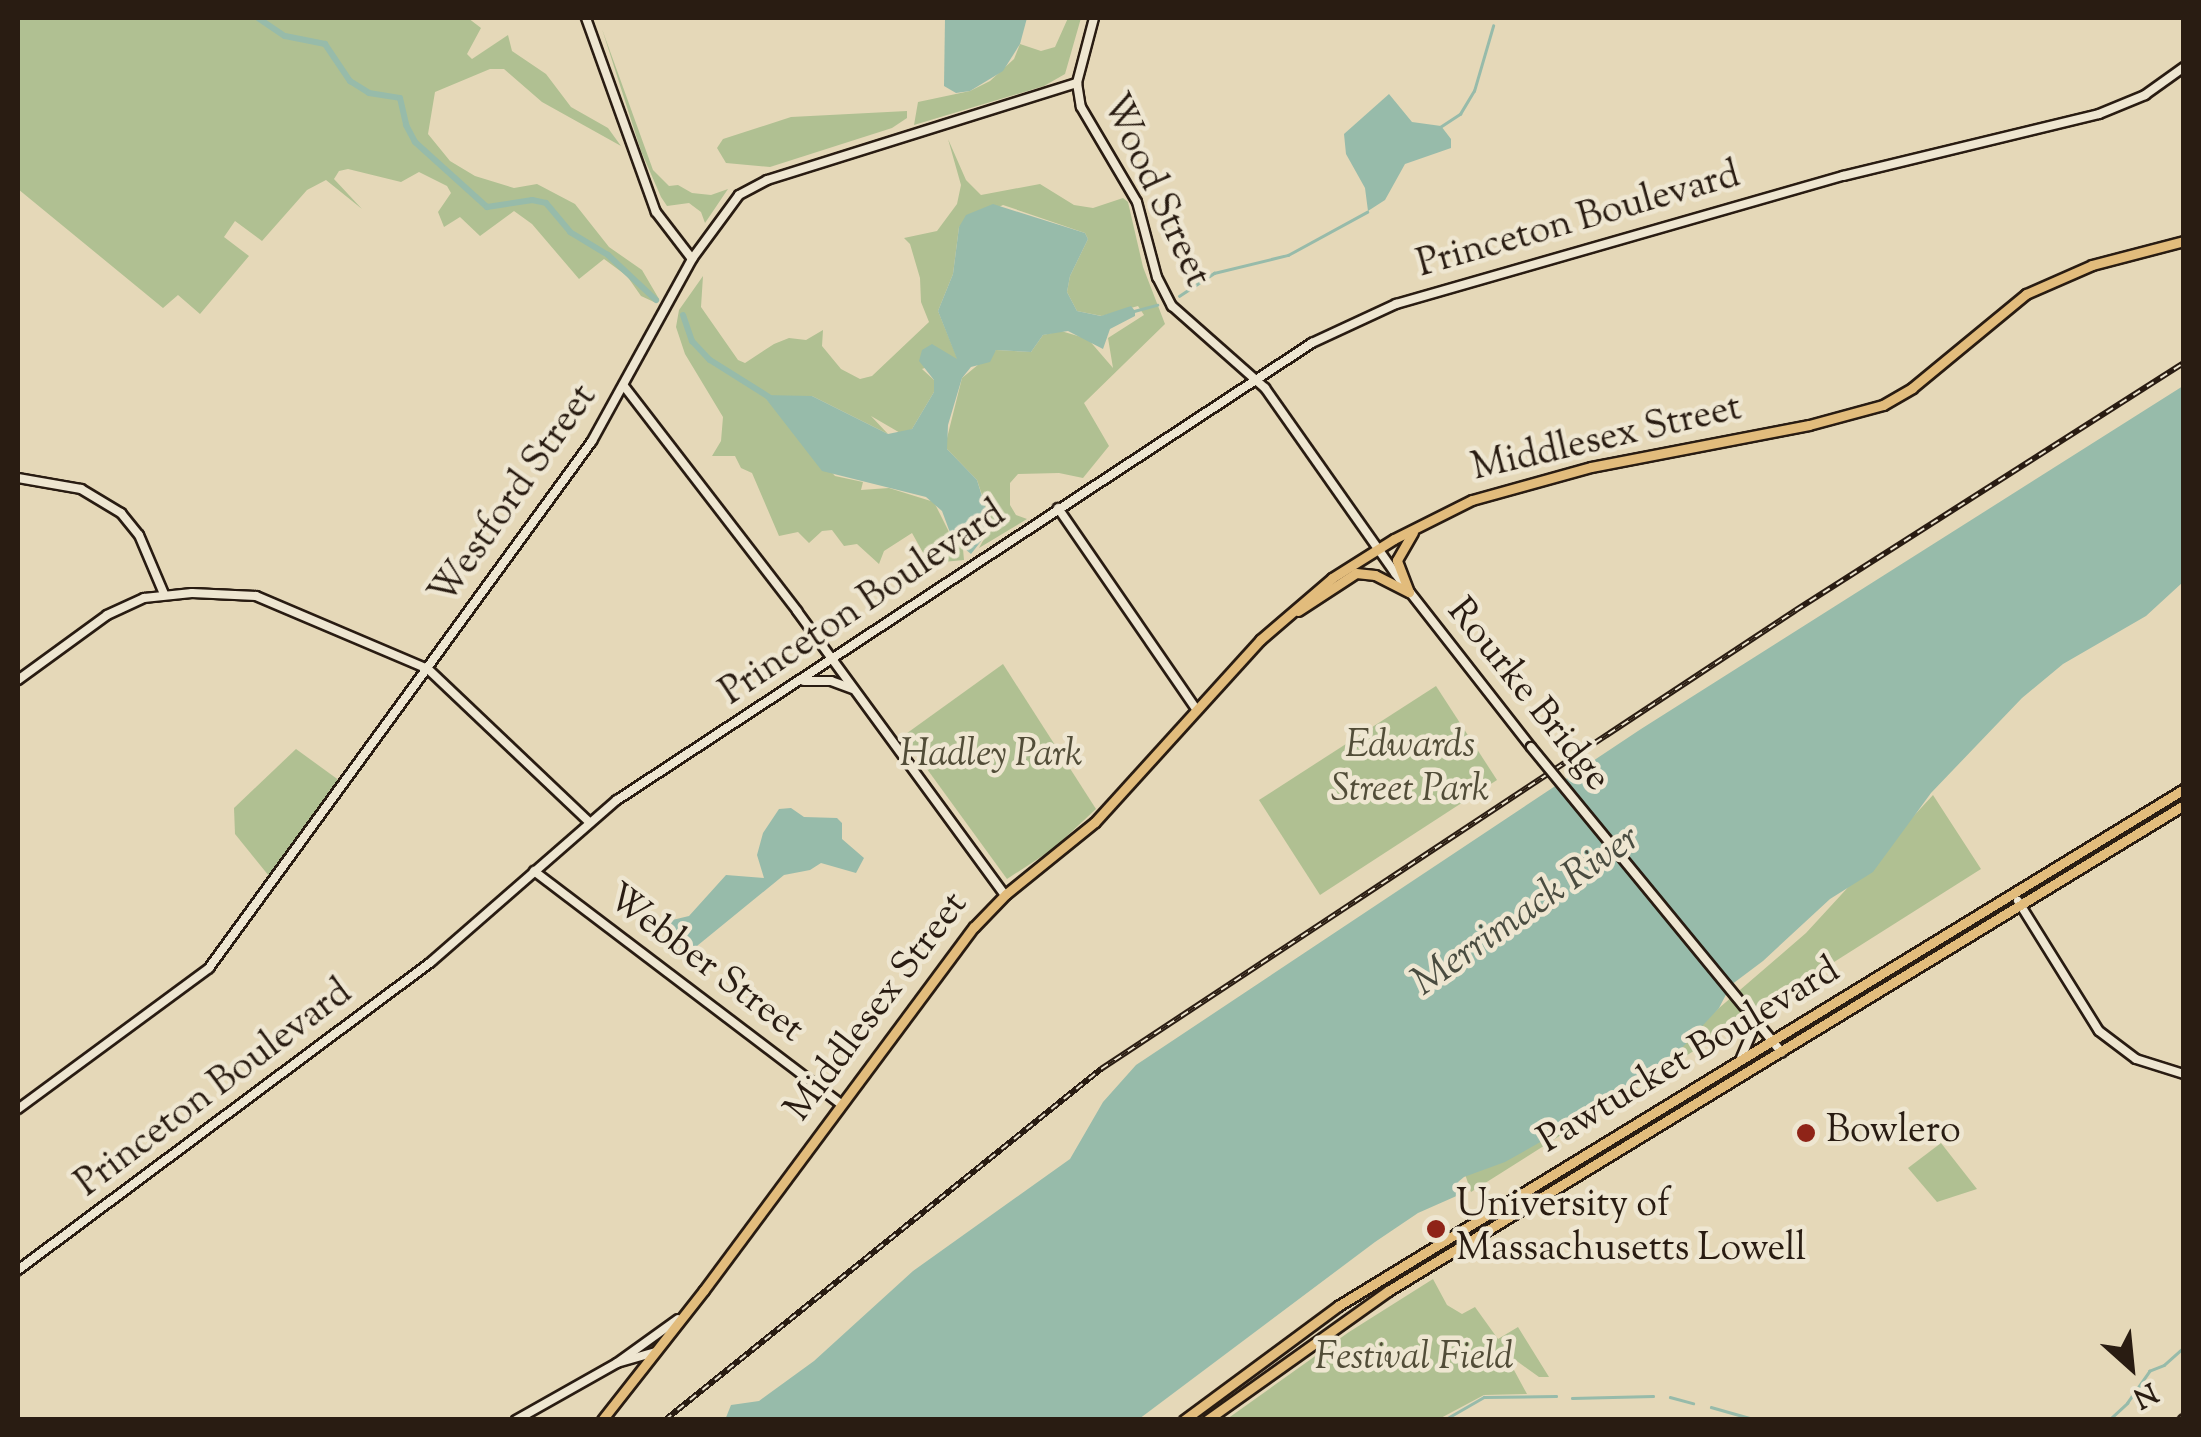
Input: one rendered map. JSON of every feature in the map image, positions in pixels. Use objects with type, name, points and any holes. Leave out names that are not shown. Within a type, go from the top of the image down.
[{"type":"main road","points":[[586,18],[645,187],[670,234],[692,260]]},
{"type":"main road","points":[[1077,83],[1094,18]]},
{"type":"main road","name":"Princeton Boulevard","points":[[18,1270],[431,962],[588,822],[1254,378],[1354,320],[1396,304],[1843,176],[2099,114],[2145,95],[2184,66]]},
{"type":"main road","name":"Westford Street","points":[[18,1109],[209,968],[592,441],[692,260],[739,195],[767,180],[1077,83]]},
{"type":"main road","name":"Wood Street","points":[[1077,83],[1088,123],[1138,202],[1157,277],[1172,306],[1254,378],[1307,442],[1378,548]]},
{"type":"main road","name":"Middlesex Street","points":[[617,1364],[657,1351],[974,927],[1005,895],[1079,838],[1291,613],[1378,548],[1472,500],[1591,467],[1816,423],[1882,405],[1912,388],[2026,294],[2077,270],[2184,241]]},
{"type":"main road","points":[[624,386],[833,659],[1005,895]]},
{"type":"main road","points":[[18,478],[81,489],[121,513],[139,535],[164,594]]},
{"type":"main road","points":[[1058,508],[1197,710]]},
{"type":"main road","points":[[1410,592],[1397,560],[1405,540],[1418,528]]},
{"type":"main road","name":"Rourke Bridge","points":[[1378,548],[1531,747],[1782,1053]]},
{"type":"main road","points":[[1291,613],[1306,608],[1356,574],[1376,575],[1410,592]]},
{"type":"main road","points":[[18,680],[107,615],[164,594],[222,592],[267,599],[428,669],[588,822]]},
{"type":"main road","points":[[800,682],[831,680],[856,691]]},
{"type":"main road","name":"Pawtucket Boulevard","points":[[1184,1420],[1338,1306],[2184,789]]},
{"type":"main road","name":"Pawtucket Boulevard","points":[[1208,1420],[1388,1291],[2184,805]]},
{"type":"main road","name":"Webber Street","points":[[534,871],[842,1104]]},
{"type":"main road","points":[[2013,893],[2099,1031],[2136,1059],[2184,1074]]},
{"type":"main road","points":[[1722,1074],[1745,1053],[1752,1032],[1750,1015]]},
{"type":"main road","name":"Middlesex Street","points":[[516,1420],[617,1364],[689,1310]]},
{"type":"main road","points":[[602,1420],[657,1351]]},
{"type":"green space","points":[[18,18],[468,18],[481,28],[467,54],[472,59],[508,35],[512,51],[546,74],[571,107],[608,128],[621,146],[542,102],[504,69],[490,69],[435,92],[428,134],[450,161],[475,176],[514,188],[537,184],[575,204],[609,247],[642,270],[659,299],[654,302],[641,296],[627,276],[604,259],[579,279],[532,224],[514,211],[480,236],[460,217],[444,227],[438,212],[451,193],[447,186],[419,172],[401,182],[348,169],[339,171],[334,179],[362,209],[326,180],[307,190],[262,241],[235,221],[224,237],[249,256],[200,314],[178,295],[163,308],[18,189]]},
{"type":"green space","points":[[1068,18],[1081,18],[1065,74],[1044,86],[914,125],[918,102],[970,91],[990,81],[1014,59],[1020,44],[1041,51],[1055,47]]},
{"type":"green space","points":[[602,29],[653,170],[669,186],[678,185],[692,193],[711,195],[728,189],[705,223],[701,212],[689,203],[667,206],[661,197],[641,151]]},
{"type":"green space","points":[[907,111],[907,118],[892,128],[770,167],[726,163],[717,148],[723,139],[791,117]]},
{"type":"green space","points":[[948,139],[966,180],[981,195],[1040,184],[1074,205],[1093,208],[1123,198],[1128,202],[1143,267],[1165,324],[1084,403],[1109,446],[1083,478],[1059,473],[1018,474],[1010,483],[1010,505],[1016,515],[1027,519],[979,548],[989,530],[984,501],[977,480],[947,449],[946,442],[962,378],[996,350],[1031,352],[1043,335],[1061,331],[1088,339],[1113,368],[1108,338],[1144,315],[1138,306],[1102,316],[1077,311],[1067,292],[1070,276],[1088,239],[1085,233],[1003,205],[959,227],[953,274],[938,311],[958,360],[951,358],[922,369],[934,380],[934,392],[912,429],[902,434],[871,416],[888,434],[812,396],[764,396],[835,476],[863,482],[861,490],[889,488],[934,502],[952,538],[963,549],[964,560],[911,565],[926,558],[912,533],[884,551],[879,564],[857,544],[844,546],[832,530],[822,531],[809,543],[798,532],[779,536],[752,473],[741,468],[735,456],[712,456],[721,441],[723,417],[685,354],[676,327],[679,310],[703,276],[701,307],[738,360],[745,363],[774,344],[789,338],[806,340],[823,330],[822,346],[841,369],[860,379],[872,376],[929,322],[921,302],[920,278],[910,244],[904,238],[937,231],[957,204],[961,185]]},
{"type":"green space","name":"Hadley Park","points":[[1003,664],[1096,809],[1053,849],[1007,879],[903,736]]},
{"type":"green space","name":"Edwards Street Park","points":[[1436,686],[1497,780],[1320,895],[1259,800]]},
{"type":"green space","points":[[296,749],[340,781],[269,876],[235,834],[234,808]]},
{"type":"green space","points":[[1933,795],[1981,869],[1471,1192],[1465,1174],[1697,1027],[1806,933]]},
{"type":"green space","points":[[1941,1143],[1977,1189],[1937,1202],[1908,1168]]},
{"type":"green space","name":"Festival Field","points":[[1433,1279],[1447,1305],[1462,1314],[1475,1307],[1498,1339],[1518,1327],[1549,1377],[1539,1377],[1514,1359],[1508,1359],[1527,1394],[1484,1395],[1439,1419],[1227,1419],[1349,1332]]},
{"type":"water","points":[[945,18],[1027,18],[1020,44],[1003,71],[970,91],[956,93],[944,86]]},
{"type":"water","points":[[1389,94],[1412,122],[1441,126],[1451,139],[1451,148],[1405,164],[1385,200],[1368,211],[1365,188],[1346,154],[1344,134]]},
{"type":"water","points":[[993,204],[1085,233],[1088,239],[1070,276],[1067,292],[1077,311],[1101,316],[1131,306],[1135,316],[1110,329],[1103,349],[1068,331],[1043,335],[1031,352],[996,350],[990,362],[971,367],[962,378],[948,425],[947,449],[977,480],[989,519],[989,531],[971,554],[952,538],[942,511],[926,497],[822,471],[763,395],[812,396],[888,434],[912,429],[934,392],[934,380],[919,361],[922,350],[932,344],[957,359],[938,311],[953,274],[959,227],[966,215]]},
{"type":"water","name":"Merrimack River","points":[[2183,386],[2183,582],[2146,616],[2063,664],[2022,698],[1931,793],[1873,872],[1830,899],[1731,985],[1719,1008],[1654,1078],[1505,1162],[1464,1177],[1458,1182],[1461,1194],[1418,1213],[1375,1242],[1139,1419],[725,1420],[731,1405],[759,1401],[814,1361],[913,1271],[1070,1159],[1103,1102],[1136,1065],[1641,729]]},
{"type":"water","points":[[791,808],[804,817],[837,818],[842,823],[842,839],[864,858],[856,873],[821,863],[810,870],[784,875],[681,959],[680,932],[669,930],[653,937],[664,922],[689,916],[726,875],[764,878],[757,855],[763,833],[779,809]]},
{"type":"waterway","points":[[258,18],[285,36],[325,44],[350,81],[369,93],[400,98],[406,125],[415,142],[487,207],[532,200],[546,203],[570,232],[608,255],[656,300]]},
{"type":"waterway","points":[[1440,127],[1460,114],[1474,91],[1493,26]]},
{"type":"waterway","points":[[1179,296],[1214,273],[1288,255],[1367,212]]},
{"type":"waterway","points":[[1134,311],[1157,305]]},
{"type":"waterway","points":[[683,315],[692,341],[710,360],[769,397]]},
{"type":"waterway","points":[[2109,1420],[2127,1403],[2149,1371],[2164,1365],[2184,1347]]},
{"type":"waterway","points":[[1444,1420],[1484,1397],[1556,1396]]},
{"type":"waterway","points":[[1572,1398],[1653,1396]]},
{"type":"waterway","points":[[1670,1397],[1693,1403]]},
{"type":"waterway","points":[[1711,1407],[1757,1420]]},
{"type":"railway","points":[[665,1420],[1101,1069],[1796,610],[2184,363]]},
{"type":"place","name":"Bowlero","points":[[1806,1133]]},
{"type":"place","name":"University of Massachusetts Lowell","points":[[1436,1229]]}]
